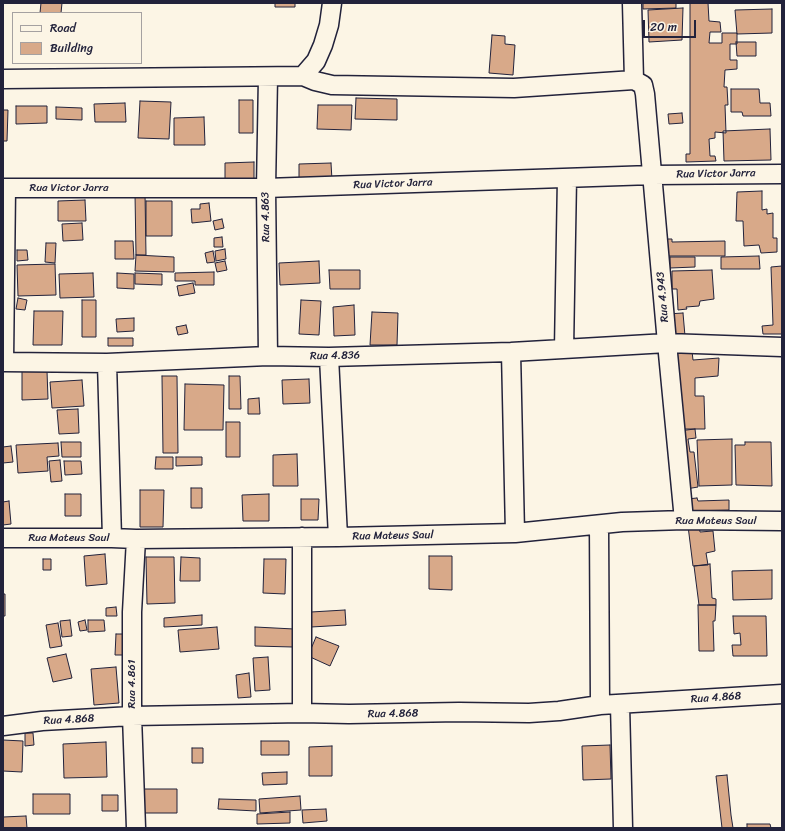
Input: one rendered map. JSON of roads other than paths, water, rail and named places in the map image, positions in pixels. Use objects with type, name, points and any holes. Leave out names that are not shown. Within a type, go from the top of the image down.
[{"type":"street","points":[[303,76],[316,61],[323,45],[329,25],[332,3]]},
{"type":"street","points":[[3,79],[303,76],[332,85],[514,88],[634,80],[632,3]]},
{"type":"street","name":"Rua 4.863","points":[[268,77],[266,188],[268,356]]},
{"type":"street","name":"Rua 4.943","points":[[634,80],[643,85],[646,94],[652,175],[684,520]]},
{"type":"street","name":"Rua Victor Jarra","points":[[4,188],[266,188],[652,175],[782,174]]},
{"type":"street","points":[[564,349],[567,178]]},
{"type":"street","points":[[4,188],[4,362]]},
{"type":"street","name":"Rua 4.836","points":[[4,362],[107,363],[268,356],[329,357],[511,352],[667,343],[782,347]]},
{"type":"street","points":[[511,352],[516,533]]},
{"type":"street","points":[[329,357],[338,537]]},
{"type":"street","points":[[107,363],[112,538]]},
{"type":"street","name":"Rua Mateus Saul","points":[[3,538],[136,539],[338,537],[516,533],[622,522],[684,520],[782,521]]},
{"type":"street","points":[[599,525],[600,704]]},
{"type":"street","points":[[302,537],[302,713]]},
{"type":"street","name":"Rua 4.861","points":[[136,539],[132,612],[132,716],[136,828]]},
{"type":"street","name":"Rua 4.868","points":[[3,726],[42,721],[132,716],[302,713],[529,713],[558,711],[600,704],[782,694]]},
{"type":"street","points":[[620,704],[623,828]]}]
